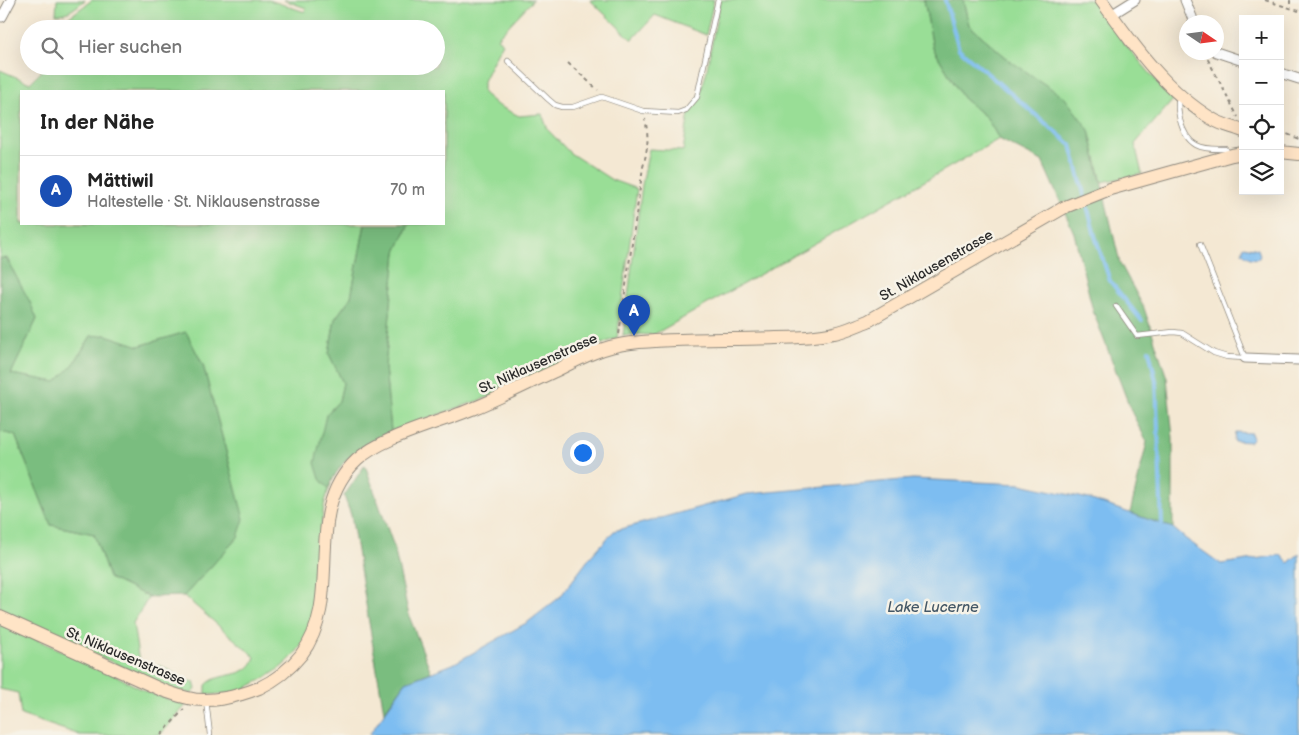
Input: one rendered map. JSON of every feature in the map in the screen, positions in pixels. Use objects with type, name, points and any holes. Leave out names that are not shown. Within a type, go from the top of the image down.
[{"type":"street","points":[[2,17],[11,0]]},
{"type":"street","points":[[1101,0],[1144,58],[1190,104],[1216,120],[1239,125]]},
{"type":"street","points":[[1112,14],[1135,0]]},
{"type":"street","points":[[1185,0],[1191,15]]},
{"type":"street","points":[[1224,55],[1240,60]]},
{"type":"street","points":[[1284,74],[1299,79]]},
{"type":"street","points":[[1284,152],[1299,154]]},
{"type":"street","name":"St. Niklausenstrasse","points":[[0,616],[162,690],[190,699],[235,697],[274,681],[292,666],[309,644],[318,622],[324,596],[326,528],[329,509],[342,477],[357,460],[380,444],[472,409],[592,352],[618,345],[652,341],[788,338],[837,333],[868,321],[1065,207],[1110,189],[1239,154]]},
{"type":"street","points":[[1245,358],[1299,360]]},
{"type":"lane","points":[[508,61],[555,105],[573,107],[602,96],[643,111],[678,113],[692,105],[697,97],[718,0]]},
{"type":"lane","points":[[1179,94],[1178,111],[1184,132],[1189,141],[1211,149],[1226,149],[1228,156]]},
{"type":"lane","points":[[1116,306],[1136,336],[1173,332],[1182,333],[1214,353],[1227,357],[1245,358],[1200,244]]},
{"type":"lane","points":[[206,699],[210,735]]},
{"type":"path","points":[[1265,0],[1299,11]]},
{"type":"path","points":[[1290,0],[1290,8]]},
{"type":"path","points":[[1208,60],[1239,120]]},
{"type":"path","points":[[568,63],[595,86],[602,96]]},
{"type":"path","points":[[618,345],[643,167],[648,149],[648,134],[643,111]]},
{"type":"path","points":[[1284,132],[1299,138]]},
{"type":"path","points":[[161,735],[187,706],[190,699]]},
{"type":"green space","points":[[57,0],[85,0],[68,12],[56,14]]},
{"type":"green space","points":[[92,0],[269,0],[305,12],[306,8],[284,0],[533,0],[497,38],[503,43],[483,81],[483,93],[497,105],[519,116],[542,114],[548,130],[570,153],[612,180],[637,189],[617,338],[589,349],[492,396],[391,431],[385,367],[396,252],[409,225],[445,225],[445,90],[20,90],[20,225],[365,225],[351,297],[335,319],[329,354],[343,383],[339,401],[326,415],[320,479],[329,489],[323,511],[319,593],[312,624],[298,650],[288,661],[261,680],[236,692],[206,695],[206,685],[212,680],[246,669],[255,657],[184,596],[238,537],[230,466],[203,365],[186,332],[139,346],[106,335],[91,336],[73,365],[56,382],[11,374],[37,319],[7,258],[0,259],[0,70],[30,83],[38,75],[445,75],[445,20],[64,20]]},
{"type":"green space","points":[[590,0],[714,0],[706,35],[655,15],[632,40]]},
{"type":"green space","points":[[720,0],[924,0],[933,48],[963,98],[987,118],[999,139],[653,335],[635,334],[623,336],[642,185],[649,149],[683,151],[689,113],[698,101],[706,74]]},
{"type":"green space","points":[[924,0],[963,0],[969,25],[1009,60],[1065,98],[1089,130],[1120,263],[1144,308],[1167,378],[1173,438],[1173,528],[1130,513],[1147,442],[1132,413],[1093,311],[1074,233],[1042,161],[999,139],[987,118],[963,98],[933,48]]},
{"type":"green space","points":[[963,0],[1094,0],[1124,43],[1173,100],[1135,144],[1142,174],[1102,182],[1089,130],[969,25]]},
{"type":"green space","points":[[365,225],[409,225],[396,252],[385,367],[391,431],[362,447],[346,461],[333,478],[329,489],[320,479],[315,463],[326,415],[339,401],[343,383],[329,354],[335,319],[351,297]]},
{"type":"green space","points":[[6,258],[37,319],[11,374],[56,382],[73,365],[91,336],[106,335],[139,346],[186,332],[203,365],[244,519],[238,537],[184,596],[149,597],[109,578],[94,534],[51,525],[15,435],[0,432],[0,259]]},
{"type":"green space","points":[[0,432],[15,435],[51,525],[94,534],[109,578],[149,597],[133,623],[138,656],[143,664],[161,666],[173,672],[175,678],[194,682],[196,689],[192,694],[173,690],[0,611]]},
{"type":"green space","points":[[365,465],[394,547],[409,616],[431,672],[406,682],[384,712],[351,515],[344,496]]},
{"type":"green space","points":[[0,623],[109,672],[147,692],[186,705],[160,735],[80,735],[21,715],[18,693],[0,689]]},
{"type":"water","points":[[1244,246],[1258,249],[1259,258],[1256,259],[1245,255],[1242,252]]},
{"type":"water","points":[[1235,432],[1251,433],[1253,439],[1250,442],[1234,441]]},
{"type":"water","name":"Lake Lucerne","points":[[913,479],[1021,484],[1089,499],[1173,528],[1221,564],[1281,555],[1288,563],[1299,554],[1299,735],[369,735],[406,682],[453,664],[528,622],[560,597],[591,556],[614,531],[747,494]]},
{"type":"waterway","points":[[945,0],[959,49],[1071,145],[1095,236],[1110,281],[1142,321]]},
{"type":"waterway","points":[[1149,350],[1156,381],[1162,524]]},
{"type":"place","name":"Mättiwil","points":[[634,336]]}]
